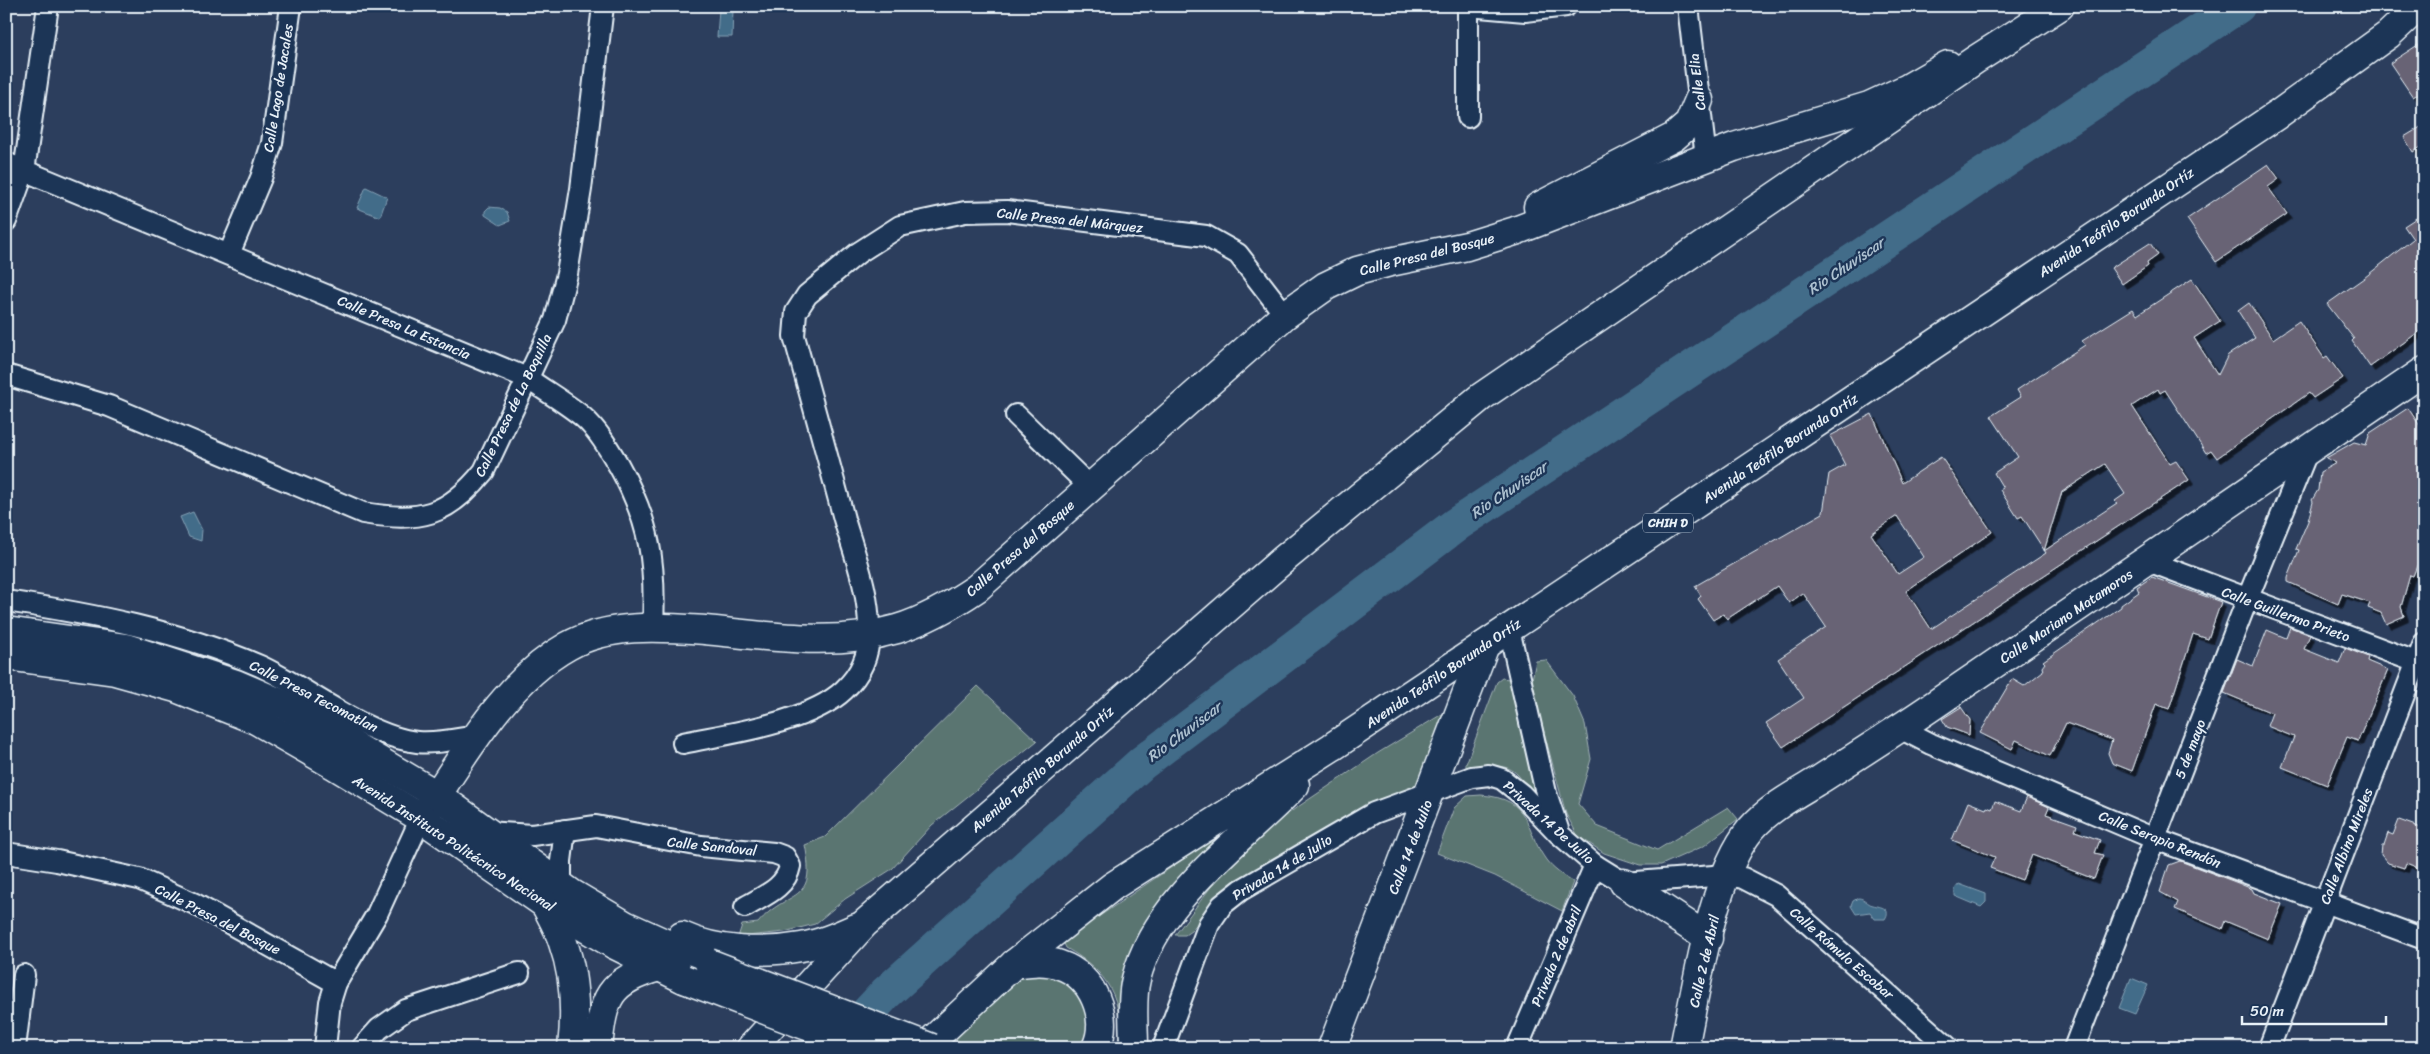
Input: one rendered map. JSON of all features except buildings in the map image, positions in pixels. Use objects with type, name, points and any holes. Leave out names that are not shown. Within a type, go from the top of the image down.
[{"type":"main road","name":"Calle Presa del Bosque","points":[[421,818],[477,736],[512,692],[541,664],[568,646],[602,633],[653,626],[792,638],[830,638],[870,634],[895,629],[923,619],[953,605],[978,588],[1285,315],[1326,286],[1349,274],[1390,262],[1467,246],[1557,216],[1766,136],[1839,117],[1869,106],[1935,73],[2037,6]]},
{"type":"main road","name":"Avenida Teófilo Borunda Ortíz","points":[[752,1048],[864,924],[1284,559],[1481,397],[1975,60],[2060,6]]},
{"type":"main road","name":"Avenida Teófilo Borunda Ortíz","points":[[924,1048],[1014,964],[1113,886],[1332,747],[1486,645],[2277,115],[2388,35],[2419,6]]},
{"type":"main road","points":[[2388,35],[2424,17]]},
{"type":"main road","points":[[1467,246],[1520,216],[1674,137],[1689,124],[1699,100]]},
{"type":"main road","name":"Calle Mariano Matamoros","points":[[1726,875],[1738,848],[1752,827],[1774,808],[1900,728],[2148,561],[2424,371]]},
{"type":"main road","name":"Avenida Instituto Politécnico Nacional","points":[[6,631],[126,648],[236,684],[285,705],[437,794],[486,832],[559,894],[613,944],[684,979],[865,1048]]},
{"type":"main road","name":"Calle 14 de Julio","points":[[1332,1048],[1486,645]]},
{"type":"main road","name":"Avenida Instituto Politécnico Nacional","points":[[6,656],[115,671],[176,688],[256,720],[421,818],[559,894],[682,953],[932,1048]]},
{"type":"main road","points":[[1134,1048],[1135,981],[1145,951],[1170,913],[1225,849],[1285,796],[1332,747]]},
{"type":"main road","name":"Calle 2 de Abril","points":[[1684,1048],[1708,938],[1726,875]]},
{"type":"main road","points":[[1624,883],[1708,938]]},
{"type":"main road","points":[[572,1048],[575,1027],[574,989],[564,943],[559,894],[686,938],[725,948],[762,951],[800,948],[827,940],[864,924]]},
{"type":"main road","points":[[1014,964],[1041,961],[1061,965],[1082,978],[1096,998],[1102,1017],[1096,1048]]},
{"type":"main road","points":[[598,1048],[600,1025],[606,1001],[620,982],[637,973],[659,967]]},
{"type":"street","points":[[6,220],[48,6]]},
{"type":"street","name":"Calle Lago de Jacales","points":[[229,254],[261,178],[272,143],[291,6]]},
{"type":"street","name":"Calle Presa de La Boquilla","points":[[6,375],[109,406],[363,513],[396,518],[424,515],[449,506],[468,491],[484,470],[555,320],[567,274],[580,189],[602,6]]},
{"type":"street","points":[[1468,116],[1468,6],[1524,11],[1566,6]]},
{"type":"street","name":"Calle Elia","points":[[1688,6],[1706,158]]},
{"type":"street","name":"Calle Presa La Estancia","points":[[15,167],[527,378],[584,418],[608,446],[636,497],[650,542],[655,584],[653,626]]},
{"type":"street","name":"Calle Presa del Márquez","points":[[684,743],[767,725],[811,711],[843,691],[859,674],[866,656],[870,634],[864,589],[794,336],[796,312],[807,295],[858,253],[900,226],[965,212],[1007,211],[1173,231],[1206,236],[1238,254],[1285,315]]},
{"type":"street","points":[[1016,415],[1090,487]]},
{"type":"street","name":"5 de mayo","points":[[2074,1048],[2247,600],[2308,450]]},
{"type":"street","name":"Calle Guillermo Prieto","points":[[2148,561],[2420,664]]},
{"type":"street","name":"Calle Presa Tecomatlan","points":[[6,601],[162,630],[260,666],[364,724],[394,737],[416,742],[438,742],[477,736]]},
{"type":"street","points":[[1509,629],[1546,793],[1559,834]]},
{"type":"street","name":"Calle Albino Mireles","points":[[2269,1048],[2420,664],[2424,643]]},
{"type":"street","name":"Calle Serapio Rendón","points":[[1900,728],[1931,744],[2155,839],[2424,939]]},
{"type":"street","name":"Privada 14 De Julio","points":[[1430,794],[1472,777],[1489,776],[1502,779],[1521,794],[1559,834],[1595,865],[1624,883]]},
{"type":"street","name":"Privada 14 de julio","points":[[1162,1048],[1209,924],[1222,905],[1242,890],[1374,813],[1430,794]]},
{"type":"street","name":"Calle Presa del Bosque","points":[[325,1048],[330,1002],[336,983],[377,914],[421,818]]},
{"type":"street","name":"Calle Sandoval","points":[[565,830],[596,826],[701,846],[774,852],[785,857],[790,866],[788,876],[779,886],[745,907]]},
{"type":"street","points":[[486,832],[532,835],[565,830],[559,894]]},
{"type":"street","name":"Calle Presa del Bosque","points":[[6,853],[57,861],[139,879],[195,904],[336,983]]},
{"type":"street","name":"Privada 2 de abril","points":[[1517,1048],[1595,865]]},
{"type":"street","points":[[1624,883],[1726,875]]},
{"type":"street","name":"Calle Rómulo Escobar","points":[[1726,875],[1743,878],[1776,895],[1949,1048]]},
{"type":"street","points":[[362,1048],[379,1029],[406,1010],[519,973]]},
{"type":"street","points":[[15,1048],[24,975]]},
{"type":"green space","points":[[1546,660],[1573,696],[1585,724],[1591,759],[1578,804],[1597,826],[1657,850],[1728,807],[1738,819],[1704,846],[1661,865],[1640,865],[1604,853],[1578,836],[1566,814],[1531,684],[1536,661]]},
{"type":"green space","points":[[1502,678],[1509,679],[1512,688],[1538,791],[1534,792],[1513,771],[1500,766],[1479,768],[1466,772],[1466,764],[1497,682]]},
{"type":"green space","points":[[978,686],[1037,741],[932,825],[892,869],[845,899],[815,924],[784,932],[738,937],[742,925],[758,923],[769,912],[797,894],[803,887],[807,878],[808,864],[805,845],[825,837]]},
{"type":"green space","points":[[1457,705],[1423,793],[1377,801],[1221,894],[1191,931],[1185,935],[1175,935],[1210,888],[1243,851],[1271,825],[1378,753]]},
{"type":"green space","points":[[1481,795],[1510,802],[1518,809],[1546,860],[1558,872],[1573,882],[1562,911],[1495,876],[1437,853],[1454,808],[1467,796]]},
{"type":"green space","points":[[1223,832],[1227,833],[1165,903],[1124,1048],[1117,1048],[1119,1015],[1116,1001],[1110,989],[1103,977],[1093,967],[1066,948],[1063,941]]},
{"type":"green space","points":[[1042,972],[1060,976],[1076,989],[1085,1003],[1091,1025],[1084,1048],[973,1048],[948,1036],[1021,976]]},
{"type":"water","points":[[719,9],[733,10],[732,37],[717,37]]},
{"type":"water","points":[[366,187],[387,197],[380,217],[357,208]]},
{"type":"water","points":[[489,207],[500,208],[507,212],[510,221],[500,225],[485,215],[485,211]]},
{"type":"water","points":[[193,512],[202,530],[201,541],[189,537],[180,517]]},
{"type":"water","points":[[1959,884],[1986,894],[1986,902],[1981,907],[1955,896],[1955,889]]},
{"type":"water","points":[[1858,898],[1885,909],[1887,915],[1885,919],[1875,919],[1870,912],[1856,914],[1851,906],[1853,901]]},
{"type":"water","points":[[2131,978],[2148,985],[2135,1014],[2119,1008]]},
{"type":"waterway","name":"Rio Chuviscar","points":[[838,1045],[886,993],[1142,763],[1457,524],[2238,6]]}]
